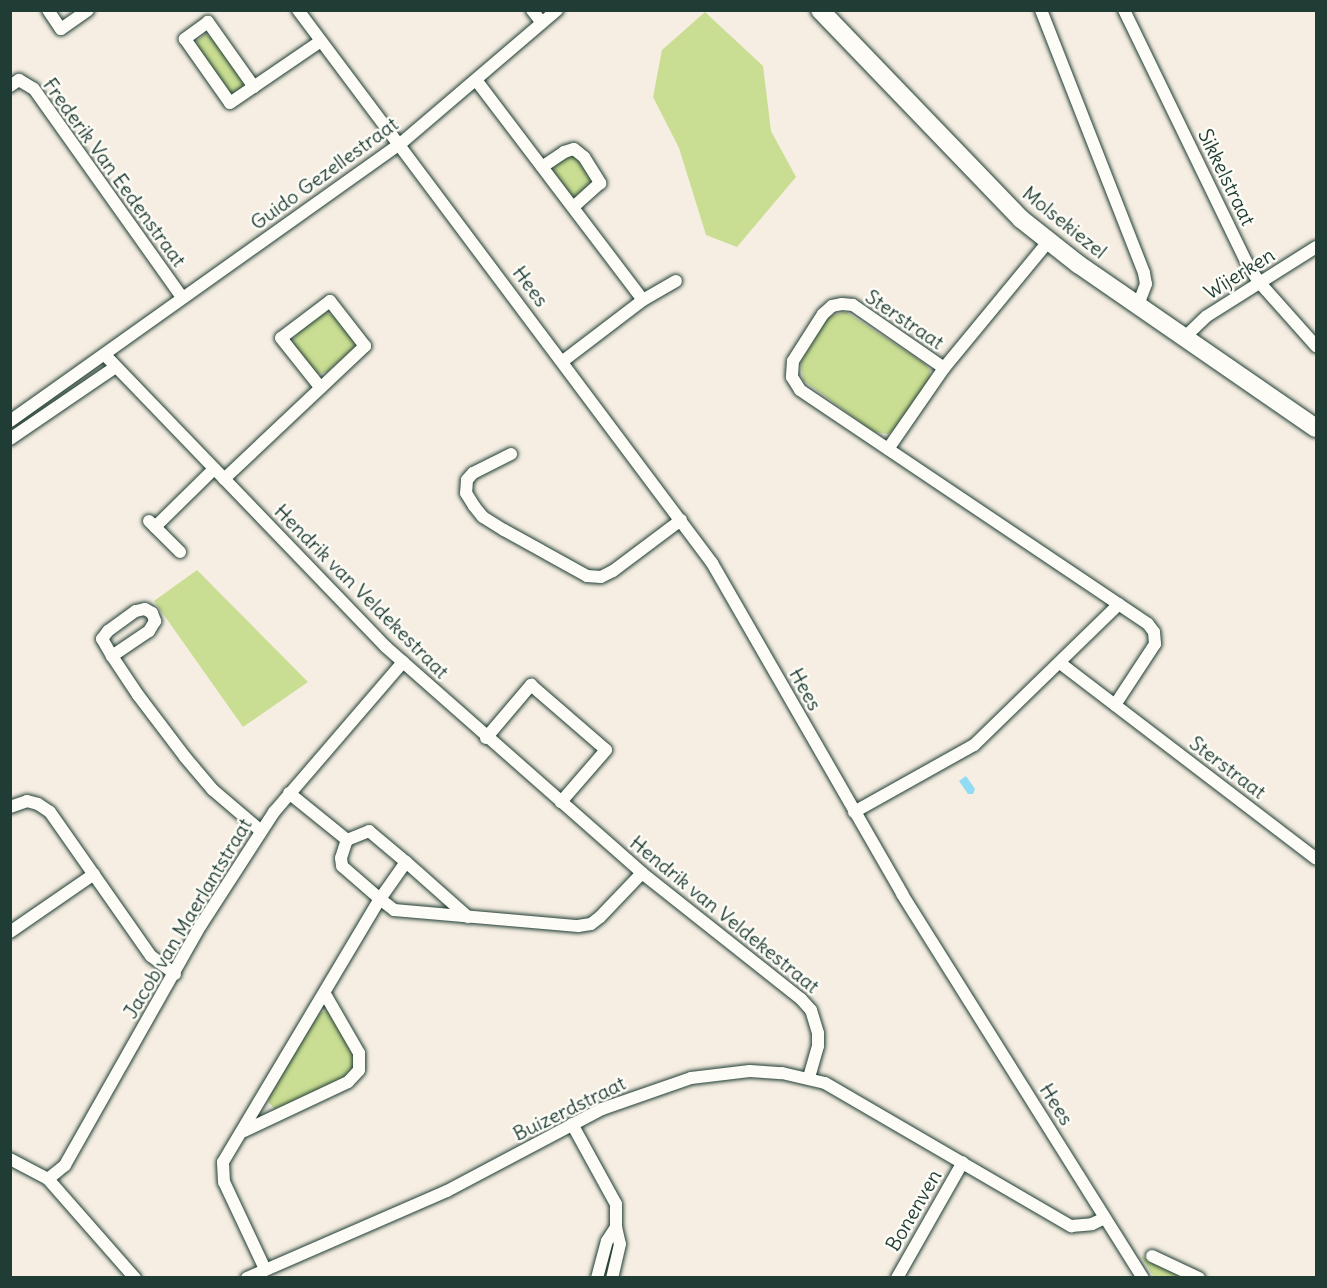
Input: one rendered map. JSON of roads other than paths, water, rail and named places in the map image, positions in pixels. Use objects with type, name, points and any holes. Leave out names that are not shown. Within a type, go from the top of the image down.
[{"type":"main road","name":"Molsekiezel","points":[[820,10],[1007,205],[1048,242],[1317,428]]},
{"type":"street","points":[[48,10],[62,29],[88,10]]},
{"type":"street","name":"Hees","points":[[298,10],[712,563],[854,812],[1143,1278]]},
{"type":"street","points":[[532,10],[542,23]]},
{"type":"street","name":"Guido Gezellestraat","points":[[11,421],[399,145],[557,10]]},
{"type":"street","points":[[1041,10],[1144,273],[1146,284],[1138,305]]},
{"type":"street","name":"Sikkelstraat","points":[[1124,10],[1259,282],[1317,346]]},
{"type":"street","points":[[254,87],[208,22],[185,39],[231,103],[321,41]]},
{"type":"street","name":"Frederik Van Eedenstraat","points":[[10,86],[19,80],[34,89],[183,297]]},
{"type":"street","points":[[476,80],[642,300]]},
{"type":"street","points":[[542,167],[564,152],[574,149],[584,157],[600,183],[573,207]]},
{"type":"street","name":"Sterstraat","points":[[888,449],[944,368],[1048,242]]},
{"type":"street","name":"Wijerken","points":[[1185,337],[1207,316],[1317,248]]},
{"type":"street","points":[[563,361],[642,300],[676,281]]},
{"type":"street","points":[[224,479],[365,346],[330,301],[281,338],[320,387]]},
{"type":"street","name":"Sterstraat","points":[[944,368],[853,306],[842,304],[832,306],[823,314],[793,361],[792,376],[800,390],[1148,624],[1154,632],[1155,644],[1115,705]]},
{"type":"street","name":"Hendrik van Veldekestraat","points":[[105,356],[114,368],[403,662],[486,738],[642,873],[784,984],[811,1010],[816,1022],[818,1046],[808,1077]]},
{"type":"street","points":[[11,421],[15,437],[114,368]]},
{"type":"street","points":[[511,454],[473,473],[467,480],[466,492],[474,506],[483,517],[497,526],[586,576],[602,577],[613,571],[681,520]]},
{"type":"street","points":[[180,552],[152,524],[214,469]]},
{"type":"street","points":[[854,812],[974,745],[1119,604]]},
{"type":"street","points":[[112,656],[138,695],[213,790],[261,831]]},
{"type":"street","name":"Jacob van Maerlantstraat","points":[[48,1179],[65,1165],[201,925],[261,831],[289,793],[403,662]]},
{"type":"street","name":"Sterstraat","points":[[1060,663],[1317,860]]},
{"type":"street","points":[[486,738],[531,686],[606,750],[561,802]]},
{"type":"street","points":[[289,793],[347,840]]},
{"type":"street","points":[[10,807],[27,801],[38,804],[50,812],[152,956],[175,974]]},
{"type":"street","points":[[468,917],[369,831],[347,840],[341,858],[342,866],[394,910],[468,917],[578,926],[591,924],[610,909],[642,873]]},
{"type":"street","points":[[265,1269],[224,1182],[222,1171],[224,1162],[380,899],[406,862]]},
{"type":"street","points":[[10,932],[94,874]]},
{"type":"street","points":[[244,1131],[348,1082],[359,1070],[358,1053],[325,994]]},
{"type":"street","name":"Buizerdstraat","points":[[247,1278],[447,1191],[602,1109],[691,1078],[750,1071],[808,1077],[846,1094],[1071,1226],[1092,1224],[1105,1218]]},
{"type":"street","points":[[572,1124],[616,1204],[616,1227],[620,1244],[612,1278]]},
{"type":"street","points":[[10,1159],[25,1164],[48,1179],[135,1278]]},
{"type":"street","name":"Bonenven","points":[[897,1278],[963,1162]]},
{"type":"street","points":[[597,1278],[606,1241],[616,1227]]},
{"type":"street","points":[[1152,1256],[1199,1278]]},
{"type":"water","points":[[966,776],[975,789],[973,794],[968,794],[959,781]]}]
